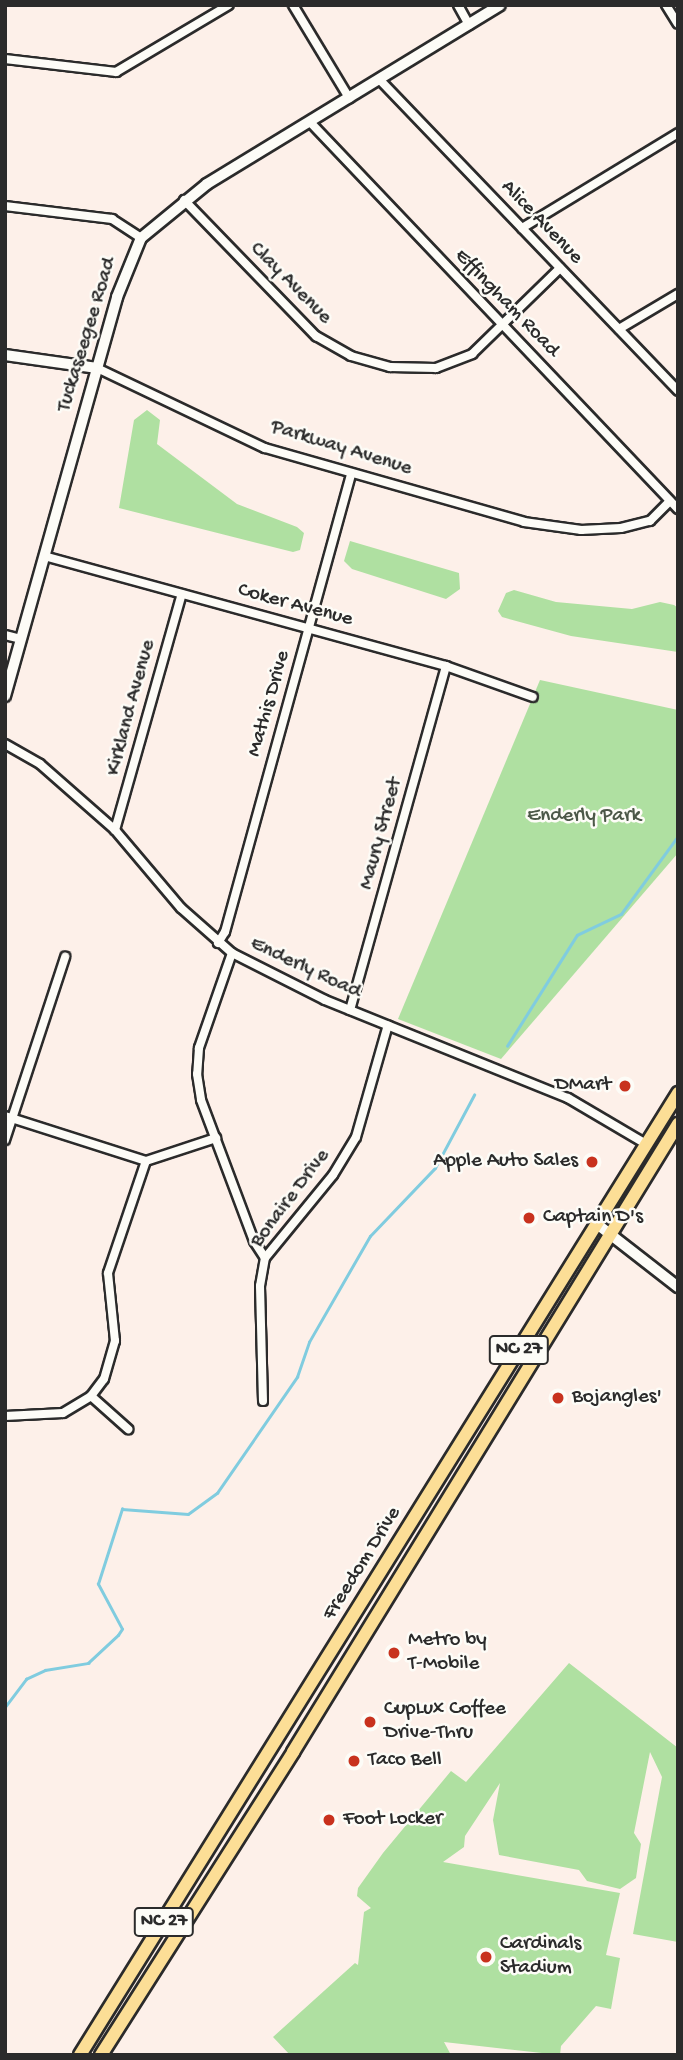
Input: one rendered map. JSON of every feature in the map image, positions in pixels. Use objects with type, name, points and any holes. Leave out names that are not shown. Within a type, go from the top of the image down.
[{"type":"main road","name":"Tuckaseegee Road","points":[[5,696],[119,290],[141,238],[184,200],[500,5]]},
{"type":"main road","name":"Freedom Drive","points":[[80,2055],[678,1093]]},
{"type":"main road","name":"Freedom Drive","points":[[101,2055],[678,1124]]},
{"type":"main road","points":[[410,1524],[425,1535]]},
{"type":"main road","points":[[220,1832],[235,1842]]},
{"type":"street","points":[[5,60],[116,72],[229,5]]},
{"type":"street","points":[[293,5],[349,98]]},
{"type":"street","points":[[458,5],[469,24]]},
{"type":"street","points":[[666,5],[678,24]]},
{"type":"street","name":"Alice Avenue","points":[[379,79],[678,391]]},
{"type":"street","name":"Effingham Road","points":[[310,122],[678,509]]},
{"type":"street","points":[[522,228],[678,133]]},
{"type":"street","name":"Clay Avenue","points":[[184,200],[294,317],[351,356],[405,369],[436,368],[472,354],[560,268]]},
{"type":"street","points":[[5,206],[112,219],[141,238]]},
{"type":"street","points":[[619,329],[678,294]]},
{"type":"street","name":"Parkway Avenue","points":[[5,355],[97,368],[265,448],[524,522],[581,530],[643,524],[670,501]]},
{"type":"street","name":"Mathis Drive","points":[[218,943],[225,932],[351,473]]},
{"type":"street","name":"Coker Avenue","points":[[44,556],[446,666],[533,697]]},
{"type":"street","name":"Kirkland Avenue","points":[[115,830],[182,594]]},
{"type":"street","points":[[5,635],[21,639]]},
{"type":"street","name":"Maury Street","points":[[350,1010],[446,666]]},
{"type":"street","name":"Enderly Road","points":[[5,744],[40,764],[115,830],[181,908],[232,953],[350,1010],[568,1098],[646,1144]]},
{"type":"street","points":[[232,953],[197,1062],[201,1100],[265,1258]]},
{"type":"street","points":[[5,1140],[9,1118],[65,957]]},
{"type":"street","name":"Bonaire Drive","points":[[263,1401],[260,1286],[265,1258],[333,1175],[356,1137],[388,1025]]},
{"type":"street","points":[[9,1118],[146,1161],[216,1138]]},
{"type":"street","points":[[5,1416],[55,1415],[91,1396],[104,1378],[114,1350],[108,1273],[146,1161]]},
{"type":"street","points":[[597,1224],[678,1287]]},
{"type":"street","points":[[91,1396],[128,1429]]},
{"type":"green space","points":[[147,410],[160,420],[157,444],[237,504],[297,527],[304,533],[300,550],[293,552],[119,508],[134,420]]},
{"type":"green space","points":[[350,541],[459,573],[460,589],[446,599],[352,569],[344,561]]},
{"type":"green space","points":[[514,590],[556,602],[632,609],[660,602],[674,605],[678,608],[678,652],[571,636],[502,617],[498,611],[506,593]]},
{"type":"green space","name":"Enderly Park","points":[[540,680],[678,710],[678,853],[501,1059],[398,1019]]},
{"type":"green space","points":[[569,1663],[678,1748],[678,1942],[633,1934],[662,1777],[650,1752],[634,1833],[641,1844],[636,1878],[620,1889],[587,1881],[579,1870],[499,1855],[493,1820],[500,1783],[465,1836],[464,1847],[443,1862],[620,1893],[606,1955],[620,1958],[611,2009],[596,2006],[561,2046],[560,2055],[444,2042],[451,2055],[290,2055],[273,2037],[355,1963],[358,1965],[364,1912],[371,1908],[357,1896],[358,1888],[383,1853],[451,1771],[466,1782]]},
{"type":"waterway","points":[[507,1046],[577,935],[621,914],[678,836]]},
{"type":"waterway","points":[[5,1707],[26,1679],[45,1670],[88,1663],[118,1635],[122,1629],[98,1584],[122,1509],[188,1514],[217,1493],[297,1377],[309,1342],[370,1236],[435,1168],[474,1095]]},
{"type":"place","name":"DMart","points":[[625,1086]]},
{"type":"place","name":"Apple Auto Sales","points":[[592,1162]]},
{"type":"place","name":"Captain D's","points":[[529,1218]]},
{"type":"place","name":"Bojangles'","points":[[558,1398]]},
{"type":"place","name":"Metro by T-Mobile","points":[[394,1653]]},
{"type":"place","name":"CupLux Coffee Drive-Thru","points":[[370,1722]]},
{"type":"place","name":"Taco Bell","points":[[354,1761]]},
{"type":"place","name":"Foot Locker","points":[[329,1820]]},
{"type":"place","name":"Cardinals Stadium","points":[[486,1957]]}]
